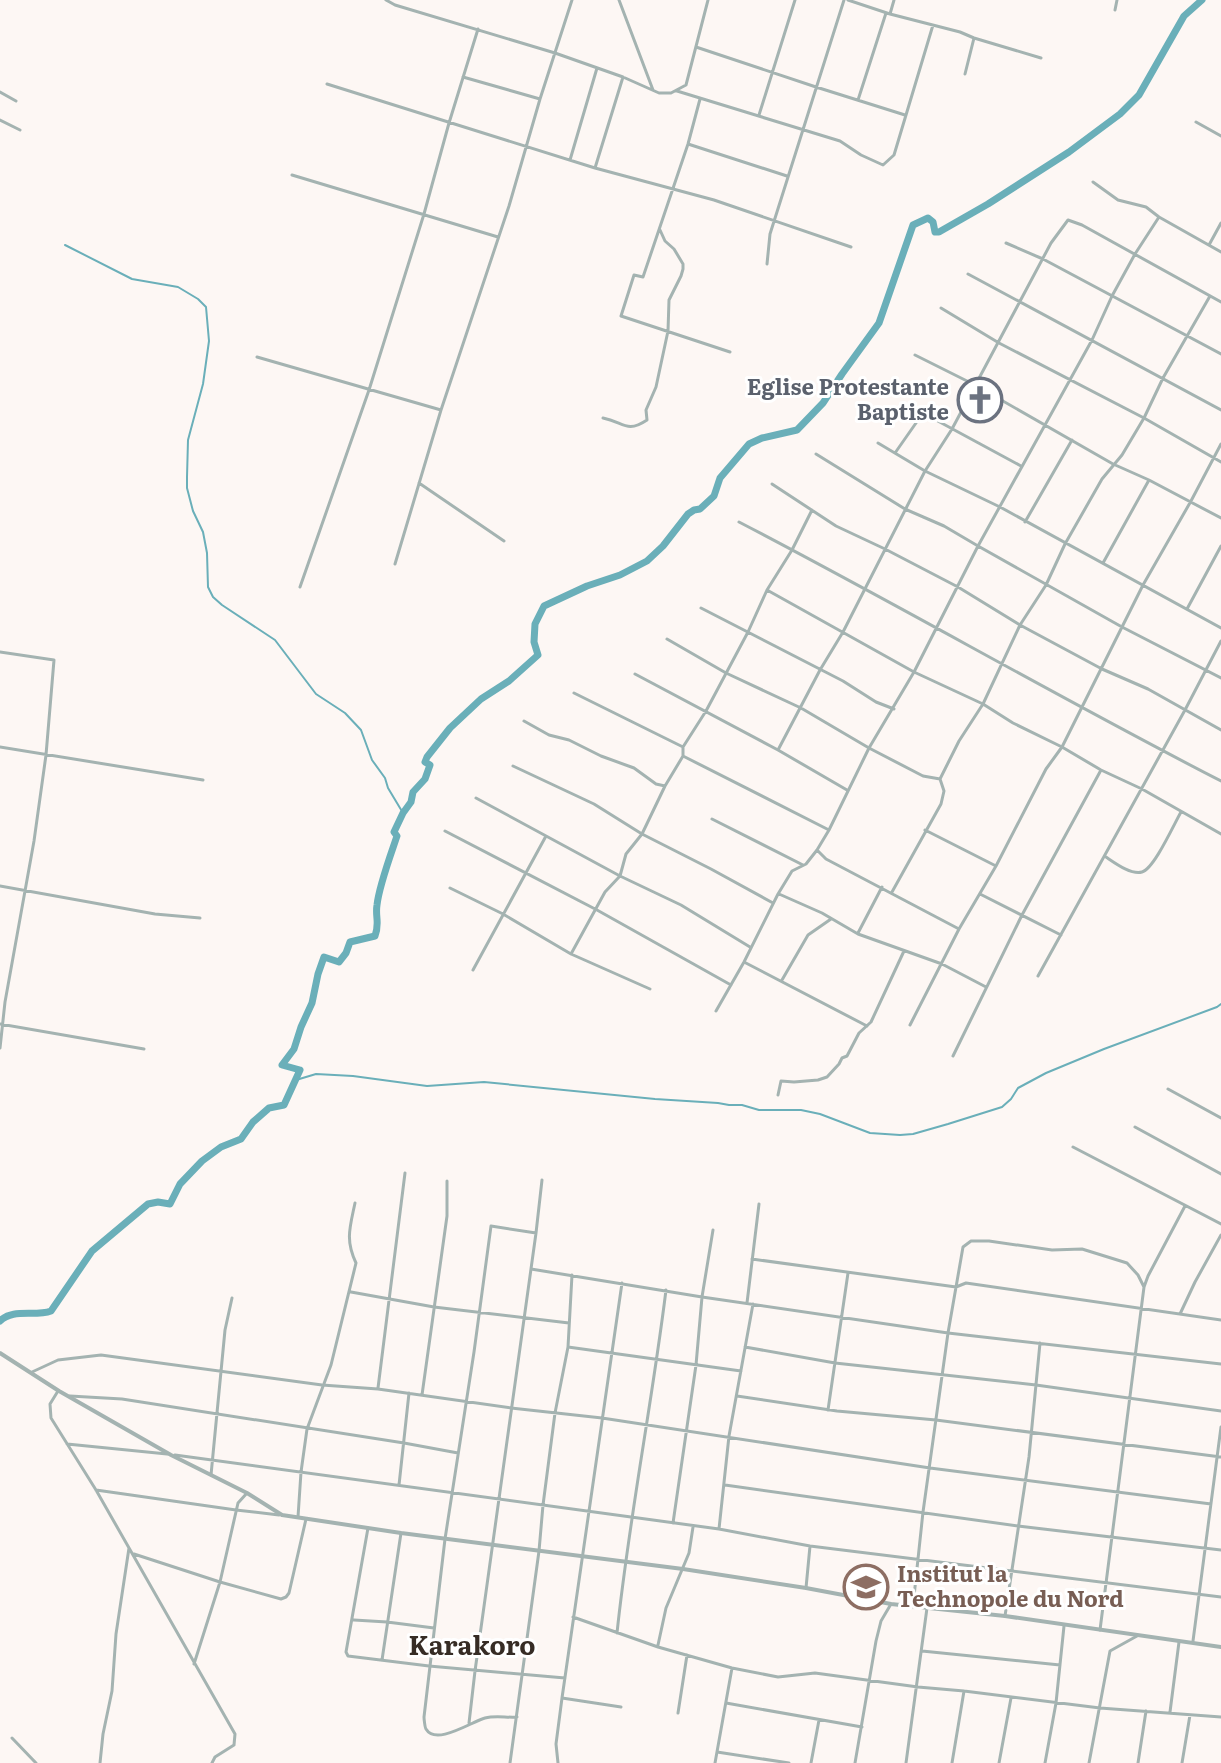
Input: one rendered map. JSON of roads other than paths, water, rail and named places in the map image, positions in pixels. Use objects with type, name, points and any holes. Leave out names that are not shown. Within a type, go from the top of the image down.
[{"type":"street","points":[[386,0],[555,53],[659,93],[671,93],[686,85],[708,0]]},
{"type":"street","points":[[395,564],[572,0]]},
{"type":"street","points":[[619,0],[653,91]]},
{"type":"street","points":[[759,115],[795,0]]},
{"type":"street","points":[[767,264],[770,234],[846,0],[1041,58]]},
{"type":"street","points":[[858,100],[894,0]]},
{"type":"street","points":[[1115,10],[1117,0]]},
{"type":"street","points":[[677,91],[840,141],[883,165],[894,155],[933,25]]},
{"type":"street","points":[[300,587],[369,390],[478,29]]},
{"type":"street","points":[[965,74],[974,38]]},
{"type":"street","points":[[696,47],[906,115]]},
{"type":"street","points":[[570,160],[597,68]]},
{"type":"street","points":[[463,77],[540,99]]},
{"type":"street","points":[[595,168],[623,77]]},
{"type":"street","points":[[327,84],[527,148],[714,200],[851,247]]},
{"type":"street","points":[[0,92],[16,101]]},
{"type":"street","points":[[700,99],[643,277],[634,275],[621,316],[730,352]]},
{"type":"street","points":[[0,120],[20,130]]},
{"type":"street","points":[[1196,122],[1221,136]]},
{"type":"street","points":[[688,144],[788,177]]},
{"type":"street","points":[[292,175],[498,237]]},
{"type":"street","points":[[1093,182],[1118,200],[1146,207],[1221,252]]},
{"type":"street","points":[[716,1011],[792,871],[806,864],[829,830],[869,748],[914,672],[978,546],[1092,340],[1112,296],[1159,217]]},
{"type":"street","points":[[778,750],[843,632],[925,471],[952,429],[1051,243],[1068,220],[1221,302]]},
{"type":"street","points":[[1209,245],[1221,223]]},
{"type":"street","points":[[603,418],[630,428],[647,420],[646,410],[656,387],[668,331],[669,300],[681,276],[683,264],[660,230]]},
{"type":"street","points":[[1006,243],[1043,259],[1221,354]]},
{"type":"street","points":[[968,274],[1221,410]]},
{"type":"street","points":[[892,892],[944,797],[940,779],[959,741],[983,704],[1020,625],[1046,585],[1102,479],[1122,455],[1144,418],[1210,296]]},
{"type":"street","points":[[941,308],[999,343],[1144,418],[1221,462]]},
{"type":"street","points":[[915,355],[975,385],[1113,464],[1221,518]]},
{"type":"street","points":[[257,357],[441,410]]},
{"type":"street","points":[[895,453],[923,413],[1023,467]]},
{"type":"street","points":[[1025,522],[1072,440]]},
{"type":"street","points":[[878,443],[1221,628]]},
{"type":"street","points":[[910,1025],[1046,769],[1062,747],[1143,585],[1221,444]]},
{"type":"street","points":[[816,454],[905,509],[944,526],[1122,627],[1221,678]]},
{"type":"street","points":[[1103,563],[1149,480]]},
{"type":"street","points":[[419,483],[504,541]]},
{"type":"street","points":[[772,484],[836,526],[958,587],[1020,625],[1102,669],[1148,689],[1221,730]]},
{"type":"street","points":[[571,954],[605,892],[620,876],[626,854],[642,834],[683,756],[683,747],[706,711],[767,590],[812,510]]},
{"type":"street","points":[[739,522],[1221,781]]},
{"type":"street","points":[[1187,609],[1221,546]]},
{"type":"street","points":[[767,590],[914,672],[983,704],[1221,834]]},
{"type":"street","points":[[701,608],[894,709]]},
{"type":"street","points":[[667,639],[923,776],[940,779]]},
{"type":"street","points":[[1038,976],[1221,641]]},
{"type":"street","points":[[0,652],[54,660],[46,755],[0,1048]]},
{"type":"street","points":[[635,674],[847,790]]},
{"type":"street","points":[[574,693],[683,747]]},
{"type":"street","points":[[524,721],[549,735],[569,740],[634,768],[656,784],[665,786]]},
{"type":"street","points":[[0,747],[203,780]]},
{"type":"street","points":[[683,756],[829,830]]},
{"type":"street","points":[[513,766],[594,804],[642,834],[773,903]]},
{"type":"street","points":[[953,1056],[1022,915],[1101,770]]},
{"type":"street","points":[[476,798],[620,876],[681,905],[750,947]]},
{"type":"street","points":[[1105,857],[1131,871],[1143,872],[1156,857],[1181,812]]},
{"type":"street","points":[[712,819],[803,865]]},
{"type":"street","points":[[925,830],[996,866]]},
{"type":"street","points":[[445,831],[597,910],[731,985]]},
{"type":"street","points":[[473,970],[546,836]]},
{"type":"street","points":[[817,850],[824,857],[959,929]]},
{"type":"street","points":[[811,856],[824,857]]},
{"type":"street","points":[[0,886],[155,914],[200,918]]},
{"type":"street","points":[[858,934],[882,887]]},
{"type":"street","points":[[450,888],[503,914],[571,954],[650,989]]},
{"type":"street","points":[[778,894],[858,934],[942,964],[986,987]]},
{"type":"street","points":[[980,894],[1061,935]]},
{"type":"street","points":[[782,981],[808,935],[831,919]]},
{"type":"street","points":[[778,1095],[781,1081],[827,1077],[847,1056],[859,1033],[871,1022],[904,951]]},
{"type":"street","points":[[744,962],[867,1026]]},
{"type":"street","points":[[2,1024],[144,1049]]},
{"type":"street","points":[[1168,1089],[1221,1118]]},
{"type":"street","points":[[1135,1127],[1221,1174]]},
{"type":"street","points":[[1073,1147],[1221,1224]]},
{"type":"street","points":[[378,1389],[405,1173]]},
{"type":"street","points":[[469,1723],[542,1180]]},
{"type":"street","points":[[422,1395],[447,1216],[447,1181]]},
{"type":"street","points":[[298,1517],[307,1429],[331,1365],[356,1263],[350,1253],[349,1241],[355,1203]]},
{"type":"street","points":[[747,1303],[759,1204]]},
{"type":"street","points":[[1100,1630],[1144,1287],[1185,1206]]},
{"type":"street","points":[[517,1717],[493,1717],[469,1723],[448,1735],[436,1735],[425,1728],[424,1717],[445,1539],[491,1226],[536,1233]]},
{"type":"street","points":[[673,1523],[713,1230]]},
{"type":"street","points":[[1180,1314],[1221,1235]]},
{"type":"street","points":[[913,1606],[942,1374],[963,1247],[971,1241],[989,1241],[1052,1250],[1082,1249],[1127,1263],[1144,1287]]},
{"type":"street","points":[[752,1259],[956,1287],[966,1283],[1221,1320]]},
{"type":"street","points":[[531,1269],[948,1333],[1221,1364]]},
{"type":"street","points":[[828,1410],[848,1273]]},
{"type":"street","points":[[510,1763],[555,1413],[568,1347],[572,1275]]},
{"type":"street","points":[[558,1763],[556,1744],[562,1698],[622,1283]]},
{"type":"street","points":[[617,1633],[624,1561],[666,1290]]},
{"type":"street","points":[[349,1292],[434,1307],[569,1323]]},
{"type":"street","points":[[211,1475],[225,1330],[232,1298]]},
{"type":"street","points":[[719,1529],[729,1436],[753,1304]]},
{"type":"street","points":[[1005,1616],[1026,1479],[1040,1343]]},
{"type":"street","points":[[568,1347],[741,1371]]},
{"type":"street","points":[[745,1347],[835,1363],[1036,1385],[1221,1411]]},
{"type":"street","points":[[0,1353],[59,1391],[282,1515]]},
{"type":"street","points":[[30,1373],[58,1360],[101,1355],[602,1418],[930,1468],[1211,1504]]},
{"type":"street","points":[[59,1391],[50,1404],[51,1418],[96,1490],[235,1734],[234,1745],[215,1757],[214,1763]]},
{"type":"street","points":[[399,1486],[409,1393]]},
{"type":"street","points":[[68,1396],[122,1399],[458,1453]]},
{"type":"street","points":[[737,1396],[828,1410],[936,1420],[1219,1457]]},
{"type":"street","points":[[1193,1643],[1221,1427]]},
{"type":"street","points":[[67,1444],[213,1460],[590,1511],[719,1529],[810,1546],[1221,1597]]},
{"type":"street","points":[[725,1485],[1018,1526],[1221,1550]]},
{"type":"street","points":[[96,1490],[493,1546],[683,1569],[891,1604],[1005,1616],[1221,1647]]},
{"type":"street","points":[[194,1664],[220,1582],[238,1503],[247,1493]]},
{"type":"street","points":[[132,1553],[281,1599],[289,1593],[306,1519]]},
{"type":"street","points":[[658,1647],[666,1608],[689,1553],[693,1527]]},
{"type":"street","points":[[368,1528],[346,1652],[348,1656],[565,1678]]},
{"type":"street","points":[[381,1661],[401,1533]]},
{"type":"street","points":[[806,1588],[810,1546]]},
{"type":"street","points":[[100,1763],[129,1548]]},
{"type":"street","points":[[855,1763],[876,1641],[881,1621],[891,1604]]},
{"type":"street","points":[[906,1763],[927,1607]]},
{"type":"street","points":[[573,1617],[658,1647],[732,1668],[778,1677],[815,1673],[1100,1708],[1221,1717]]},
{"type":"street","points":[[353,1620],[434,1628]]},
{"type":"street","points":[[1045,1763],[1056,1703],[1064,1626]]},
{"type":"street","points":[[1089,1763],[1110,1651],[1137,1636]]},
{"type":"street","points":[[1170,1712],[1179,1642]]},
{"type":"street","points":[[922,1651],[1060,1665]]},
{"type":"street","points":[[678,1713],[687,1655]]},
{"type":"street","points":[[715,1763],[732,1668]]},
{"type":"street","points":[[952,1763],[964,1691]]},
{"type":"street","points":[[562,1698],[621,1707]]},
{"type":"street","points":[[999,1763],[1011,1698]]},
{"type":"street","points":[[726,1703],[862,1727]]},
{"type":"street","points":[[1138,1763],[1146,1711]]},
{"type":"street","points":[[1182,1763],[1191,1714]]},
{"type":"street","points":[[811,1763],[819,1720]]},
{"type":"street","points":[[12,1738],[36,1763]]},
{"type":"street","points":[[717,1752],[789,1763]]},
{"type":"waterway","points":[[0,1321],[11,1315],[51,1311],[92,1251],[148,1204],[170,1204],[180,1184],[202,1161],[221,1147],[241,1139],[253,1122],[269,1108],[284,1105],[300,1070],[282,1065],[294,1049],[312,1003],[324,957],[339,962],[350,942],[375,936],[378,897],[397,836],[394,832],[411,802],[413,792],[425,779],[430,765],[425,762],[427,757],[450,728],[481,699],[509,681],[538,655],[534,642],[535,624],[544,606],[647,561],[688,514],[700,509],[714,496],[720,478],[749,444],[797,430],[823,403],[879,323],[913,225],[928,218],[933,222],[935,232],[939,232],[1069,152],[1120,114],[1139,95],[1184,16],[1202,0]]},
{"type":"waterway","points":[[65,245],[132,279],[178,287],[206,307],[209,341],[203,384],[188,440],[187,488],[203,532],[208,587],[222,605],[275,640],[316,694],[345,713],[361,730],[372,760],[403,813]]},
{"type":"waterway","points":[[296,1080],[316,1074],[427,1086],[484,1082],[742,1105],[759,1110],[801,1110],[870,1133],[913,1134],[1002,1107],[1018,1088],[1046,1073],[1221,1004]]},
{"type":"place","name":"Eglise Protestante Baptiste","points":[[980,400]]},
{"type":"place","name":"Institut la Technopole du Nord","points":[[866,1587]]},
{"type":"district","name":"Karakoro","points":[[472,1646]]}]
